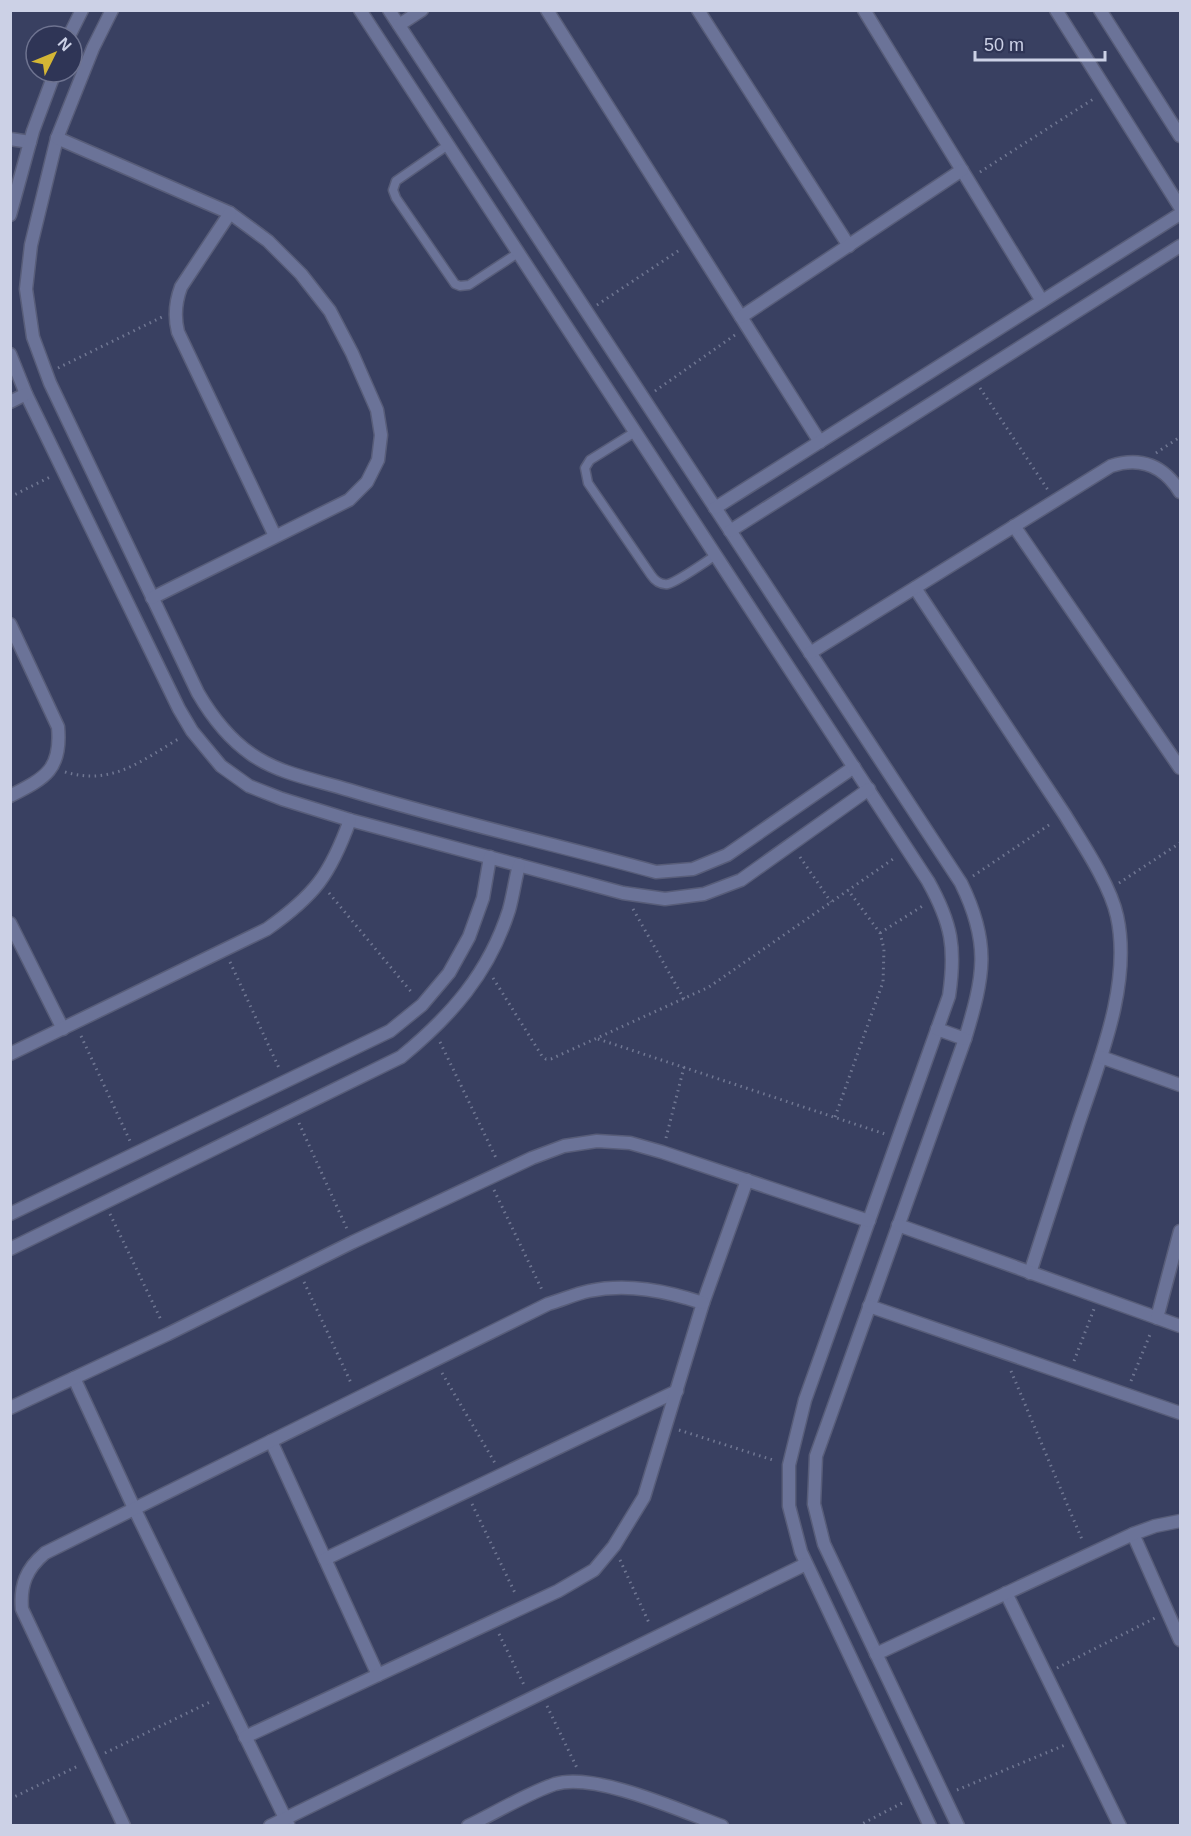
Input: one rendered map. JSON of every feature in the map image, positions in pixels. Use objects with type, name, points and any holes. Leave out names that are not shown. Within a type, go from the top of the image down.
[{"type":"street","points":[[75,24],[82,10]]},
{"type":"street","points":[[112,10],[93,48],[57,138],[31,245],[26,289],[33,337],[46,374],[198,693],[212,717],[230,738],[252,755],[277,768],[374,797],[656,872],[693,869],[727,855],[854,767]]},
{"type":"street","points":[[360,10],[854,767],[943,908],[951,936],[953,966],[949,996],[805,1400],[789,1465],[789,1506],[801,1552],[930,1826]]},
{"type":"street","points":[[389,10],[961,883],[980,929],[982,963],[977,1000],[816,1456],[814,1504],[824,1544],[958,1826]]},
{"type":"street","points":[[399,25],[422,10]]},
{"type":"street","points":[[547,10],[820,442]]},
{"type":"street","points":[[698,10],[849,246]]},
{"type":"street","points":[[864,10],[1042,301]]},
{"type":"street","points":[[1056,10],[1180,207]]},
{"type":"street","points":[[1100,10],[1180,136]]},
{"type":"street","points":[[10,215],[30,142],[51,84]]},
{"type":"street","points":[[57,138],[230,213],[268,241],[302,274],[330,311],[352,352],[377,411],[381,435],[378,460],[367,482],[349,500],[152,598]]},
{"type":"street","points":[[10,139],[30,142]]},
{"type":"street","points":[[744,322],[849,246],[965,175]]},
{"type":"street","points":[[230,213],[181,287],[174,310],[178,333],[275,536]]},
{"type":"street","points":[[715,508],[1180,214]]},
{"type":"street","points":[[730,531],[1180,246]]},
{"type":"street","points":[[10,354],[26,394],[179,709],[192,731],[220,766],[249,786],[350,820],[623,893],[665,899],[704,894],[741,880],[868,789]]},
{"type":"street","points":[[10,402],[26,394]]},
{"type":"street","points":[[810,653],[1111,466],[1131,461],[1142,462],[1160,469],[1180,492]]},
{"type":"street","points":[[1014,526],[1180,768]]},
{"type":"street","points":[[915,588],[1065,815],[1087,851],[1117,916],[1120,952],[1118,988],[1101,1057],[1030,1273]]},
{"type":"street","points":[[10,624],[58,727],[60,742],[57,756],[42,780],[10,796]]},
{"type":"street","points":[[10,1054],[267,929],[296,908],[320,883],[338,853],[350,820]]},
{"type":"street","points":[[10,1214],[390,1031],[422,1005],[449,973],[469,937],[483,898],[490,857]]},
{"type":"street","points":[[10,1248],[401,1057],[434,1030],[467,993],[491,953],[509,910],[519,865]]},
{"type":"street","points":[[10,923],[63,1029]]},
{"type":"street","points":[[937,1029],[965,1038]]},
{"type":"street","points":[[1101,1057],[1180,1085]]},
{"type":"street","points":[[10,1408],[168,1334],[298,1268],[502,1171],[564,1146],[597,1141],[630,1143],[869,1221]]},
{"type":"street","points":[[245,1737],[558,1591],[594,1570],[614,1546],[644,1497],[703,1303],[747,1180]]},
{"type":"street","points":[[898,1225],[1180,1326]]},
{"type":"street","points":[[1156,1318],[1180,1232]]},
{"type":"street","points":[[124,1826],[22,1609],[21,1593],[24,1577],[45,1553],[548,1304],[589,1291],[628,1288],[666,1292],[703,1303]]},
{"type":"street","points":[[869,1305],[1180,1413]]},
{"type":"street","points":[[74,1378],[134,1508],[287,1822]]},
{"type":"street","points":[[325,1559],[677,1391]]},
{"type":"street","points":[[271,1441],[378,1675]]},
{"type":"street","points":[[876,1654],[1133,1534],[1155,1526],[1180,1521]]},
{"type":"street","points":[[1133,1534],[1179,1634]]},
{"type":"street","points":[[270,1826],[287,1822],[536,1696],[806,1564]]},
{"type":"street","points":[[1006,1593],[1120,1826]]},
{"type":"street","points":[[468,1826],[556,1784],[583,1781],[610,1786],[722,1826]]},
{"type":"lane","points":[[448,146],[396,181],[393,190],[396,198],[455,284],[469,285],[518,253]]},
{"type":"lane","points":[[635,432],[590,460],[585,468],[588,483],[651,576],[658,582],[672,582],[716,555]]},
{"type":"path","points":[[965,175],[1106,91]]},
{"type":"path","points":[[586,312],[693,241]]},
{"type":"path","points":[[46,374],[174,310]]},
{"type":"path","points":[[643,399],[744,322]]},
{"type":"path","points":[[973,377],[1055,501]]},
{"type":"path","points":[[1142,462],[1180,437]]},
{"type":"path","points":[[10,497],[63,471]]},
{"type":"path","points":[[51,768],[74,775],[99,776],[123,772],[192,731]]},
{"type":"path","points":[[961,883],[1065,815]]},
{"type":"path","points":[[1107,891],[1180,843]]},
{"type":"path","points":[[791,844],[831,902]]},
{"type":"path","points":[[484,964],[544,1058],[551,1059],[709,987],[907,849]]},
{"type":"path","points":[[320,883],[422,1005]]},
{"type":"path","points":[[834,1117],[884,982],[884,949],[880,933],[848,890]]},
{"type":"path","points":[[623,893],[684,999]]},
{"type":"path","points":[[880,933],[937,897]]},
{"type":"path","points":[[225,951],[286,1083]]},
{"type":"path","points":[[75,1023],[136,1154]]},
{"type":"path","points":[[434,1030],[502,1171]]},
{"type":"path","points":[[598,1038],[898,1138]]},
{"type":"path","points":[[662,1152],[684,1067]]},
{"type":"path","points":[[292,1110],[353,1242]]},
{"type":"path","points":[[488,1178],[548,1304]]},
{"type":"path","points":[[104,1203],[168,1334]]},
{"type":"path","points":[[298,1268],[357,1398]]},
{"type":"path","points":[[1069,1374],[1098,1297]]},
{"type":"path","points":[[1126,1394],[1156,1318]]},
{"type":"path","points":[[1003,1351],[1088,1555]]},
{"type":"path","points":[[435,1360],[502,1475]]},
{"type":"path","points":[[666,1426],[789,1465]]},
{"type":"path","points":[[466,1491],[522,1608]]},
{"type":"path","points":[[614,1546],[656,1638]]},
{"type":"path","points":[[1046,1674],[1168,1612]]},
{"type":"path","points":[[493,1622],[583,1781]]},
{"type":"path","points":[[10,1799],[225,1695]]},
{"type":"path","points":[[944,1795],[1078,1740]]},
{"type":"path","points":[[858,1826],[916,1796]]}]
